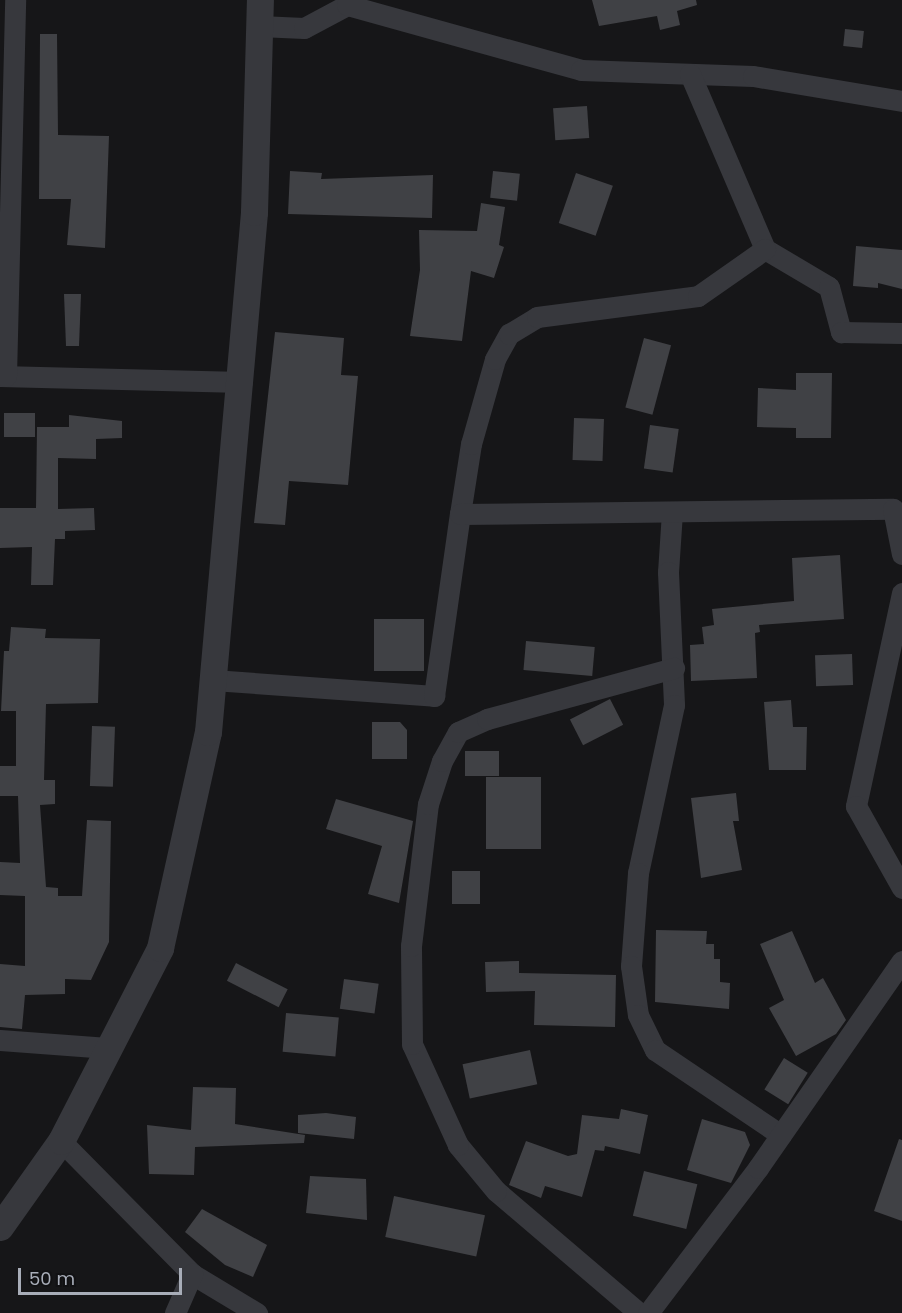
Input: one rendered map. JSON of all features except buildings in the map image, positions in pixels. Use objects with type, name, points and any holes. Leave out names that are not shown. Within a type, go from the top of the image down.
[{"type":"street","points":[[15,0],[3,376],[242,382]]},
{"type":"street","points":[[0,1227],[61,1141],[160,948],[208,732],[242,382],[255,212],[259,13],[304,28],[347,6],[357,4],[581,70],[753,76],[902,101]]},
{"type":"street","points":[[690,74],[765,249],[829,287],[841,332],[902,333]]},
{"type":"street","points":[[213,680],[434,696],[471,444],[495,360],[509,334],[537,317],[698,296],[765,249]]},
{"type":"street","points":[[460,514],[893,509],[902,554]]},
{"type":"street","points":[[672,512],[668,572],[674,705],[638,873],[631,966],[638,1015],[655,1050],[781,1135]]},
{"type":"street","points":[[902,592],[856,806],[902,888]]},
{"type":"street","points":[[639,1313],[496,1191],[458,1145],[412,1044],[411,946],[428,804],[458,732],[487,718],[674,668]]},
{"type":"street","points":[[648,1313],[781,1135],[902,961]]},
{"type":"street","points":[[0,1040],[108,1048]]},
{"type":"street","points":[[61,1141],[192,1274],[257,1313]]},
{"type":"street","points":[[175,1313],[192,1274]]}]
